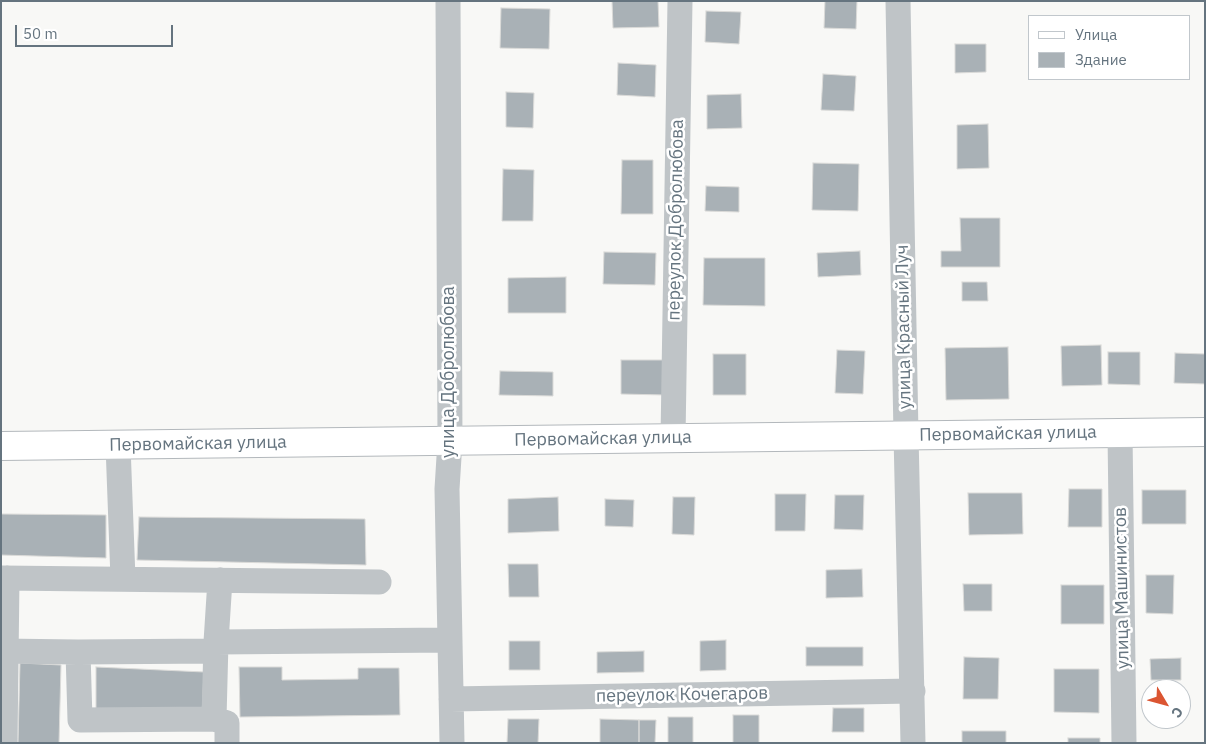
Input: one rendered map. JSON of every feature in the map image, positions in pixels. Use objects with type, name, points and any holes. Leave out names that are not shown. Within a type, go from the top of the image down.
[{"type":"main road","name":"Первомайская улица","points":[[1,446],[1205,432]]},
{"type":"street","name":"улица Добролюбова","points":[[448,1],[450,442],[447,489],[452,743]]},
{"type":"street","name":"переулок Добролюбова","points":[[673,438],[680,1]]},
{"type":"street","name":"улица Красный Луч","points":[[898,1],[913,743]]},
{"type":"street","name":"улица Машинистов","points":[[1120,433],[1124,743]]},
{"type":"street","points":[[118,445],[122,579]]},
{"type":"street","points":[[4,743],[4,578],[379,582]]},
{"type":"street","points":[[214,719],[220,580]]},
{"type":"street","points":[[4,651],[78,652],[216,646],[450,640]]},
{"type":"street","points":[[78,652],[80,720],[214,719],[227,723],[227,743]]},
{"type":"street","name":"переулок Кочегаров","points":[[451,699],[912,691]]},
{"type":"building","points":[[612,1],[658,1],[659,27],[613,28]]},
{"type":"building","points":[[825,1],[857,1],[856,29],[824,28]]},
{"type":"building","points":[[501,8],[550,9],[549,49],[500,48]]},
{"type":"building","points":[[706,11],[741,12],[739,44],[705,42]]},
{"type":"building","points":[[955,44],[986,44],[986,72],[955,73]]},
{"type":"building","points":[[618,63],[656,65],[655,97],[617,95]]},
{"type":"building","points":[[823,74],[856,76],[854,111],[821,110]]},
{"type":"building","points":[[506,92],[534,93],[533,128],[506,127]]},
{"type":"building","points":[[741,94],[742,128],[707,129],[707,95]]},
{"type":"building","points":[[988,124],[989,168],[957,169],[957,125]]},
{"type":"building","points":[[622,160],[653,160],[653,214],[621,214]]},
{"type":"building","points":[[813,163],[859,164],[858,211],[812,210]]},
{"type":"building","points":[[503,169],[534,170],[533,221],[502,221]]},
{"type":"building","points":[[706,186],[739,187],[739,212],[705,211]]},
{"type":"building","points":[[960,218],[1000,218],[1000,267],[941,267],[941,251],[961,251]]},
{"type":"building","points":[[860,251],[861,275],[818,277],[817,253]]},
{"type":"building","points":[[604,252],[656,253],[655,285],[603,284]]},
{"type":"building","points":[[704,258],[765,258],[765,306],[703,305]]},
{"type":"building","points":[[566,277],[566,313],[508,313],[508,278]]},
{"type":"building","points":[[962,282],[987,282],[988,301],[962,301]]},
{"type":"building","points":[[1101,345],[1102,385],[1062,386],[1061,346]]},
{"type":"building","points":[[1008,347],[1009,399],[946,400],[945,348]]},
{"type":"building","points":[[837,350],[865,351],[863,394],[835,393]]},
{"type":"building","points":[[1108,352],[1140,352],[1140,385],[1108,384]]},
{"type":"building","points":[[1175,353],[1205,354],[1205,384],[1174,383]]},
{"type":"building","points":[[713,354],[746,354],[746,395],[713,395]]},
{"type":"building","points":[[621,360],[665,360],[665,395],[621,394]]},
{"type":"building","points":[[500,371],[553,372],[553,396],[499,395]]},
{"type":"building","points":[[1069,489],[1102,489],[1102,527],[1068,527]]},
{"type":"building","points":[[1142,490],[1186,490],[1186,524],[1142,524]]},
{"type":"building","points":[[968,493],[1022,493],[1023,534],[969,535]]},
{"type":"building","points":[[775,494],[806,494],[805,531],[775,531]]},
{"type":"building","points":[[835,495],[864,495],[863,530],[834,529]]},
{"type":"building","points":[[558,497],[559,531],[508,533],[508,499]]},
{"type":"building","points":[[673,497],[695,497],[694,535],[672,534]]},
{"type":"building","points":[[605,499],[634,500],[633,527],[605,526]]},
{"type":"building","points":[[1,514],[106,515],[106,558],[1,555]]},
{"type":"building","points":[[139,517],[365,519],[366,565],[137,560]]},
{"type":"building","points":[[508,564],[538,564],[539,597],[509,597]]},
{"type":"building","points":[[862,569],[863,597],[826,598],[826,570]]},
{"type":"building","points":[[1146,575],[1174,575],[1173,614],[1146,613]]},
{"type":"building","points":[[963,584],[992,584],[992,611],[964,611]]},
{"type":"building","points":[[1061,585],[1104,585],[1104,624],[1061,624]]},
{"type":"building","points":[[726,640],[726,670],[700,671],[700,641]]},
{"type":"building","points":[[509,641],[540,641],[540,670],[509,670]]},
{"type":"building","points":[[806,647],[863,647],[863,666],[806,666]]},
{"type":"building","points":[[644,651],[644,672],[597,673],[597,652]]},
{"type":"building","points":[[964,657],[999,658],[998,699],[963,699]]},
{"type":"building","points":[[1181,658],[1181,679],[1151,679],[1150,659]]},
{"type":"building","points":[[20,663],[61,665],[59,743],[18,743]]},
{"type":"building","points":[[96,667],[204,672],[202,715],[96,710]]},
{"type":"building","points":[[239,667],[282,667],[282,680],[358,679],[358,668],[399,668],[400,715],[240,717]]},
{"type":"building","points":[[1054,669],[1099,669],[1099,713],[1054,712]]},
{"type":"building","points":[[833,708],[864,708],[864,732],[832,732]]},
{"type":"building","points":[[733,715],[759,715],[759,743],[733,743]]},
{"type":"building","points":[[668,717],[693,717],[693,743],[668,743]]},
{"type":"building","points":[[508,719],[539,719],[538,743],[507,743]]},
{"type":"building","points":[[600,719],[639,720],[639,743],[600,743]]},
{"type":"building","points":[[639,720],[656,720],[655,743],[639,743]]},
{"type":"building","points":[[962,731],[1006,731],[1006,743],[962,743]]},
{"type":"building","points":[[1068,738],[1100,738],[1100,743],[1068,743]]}]
